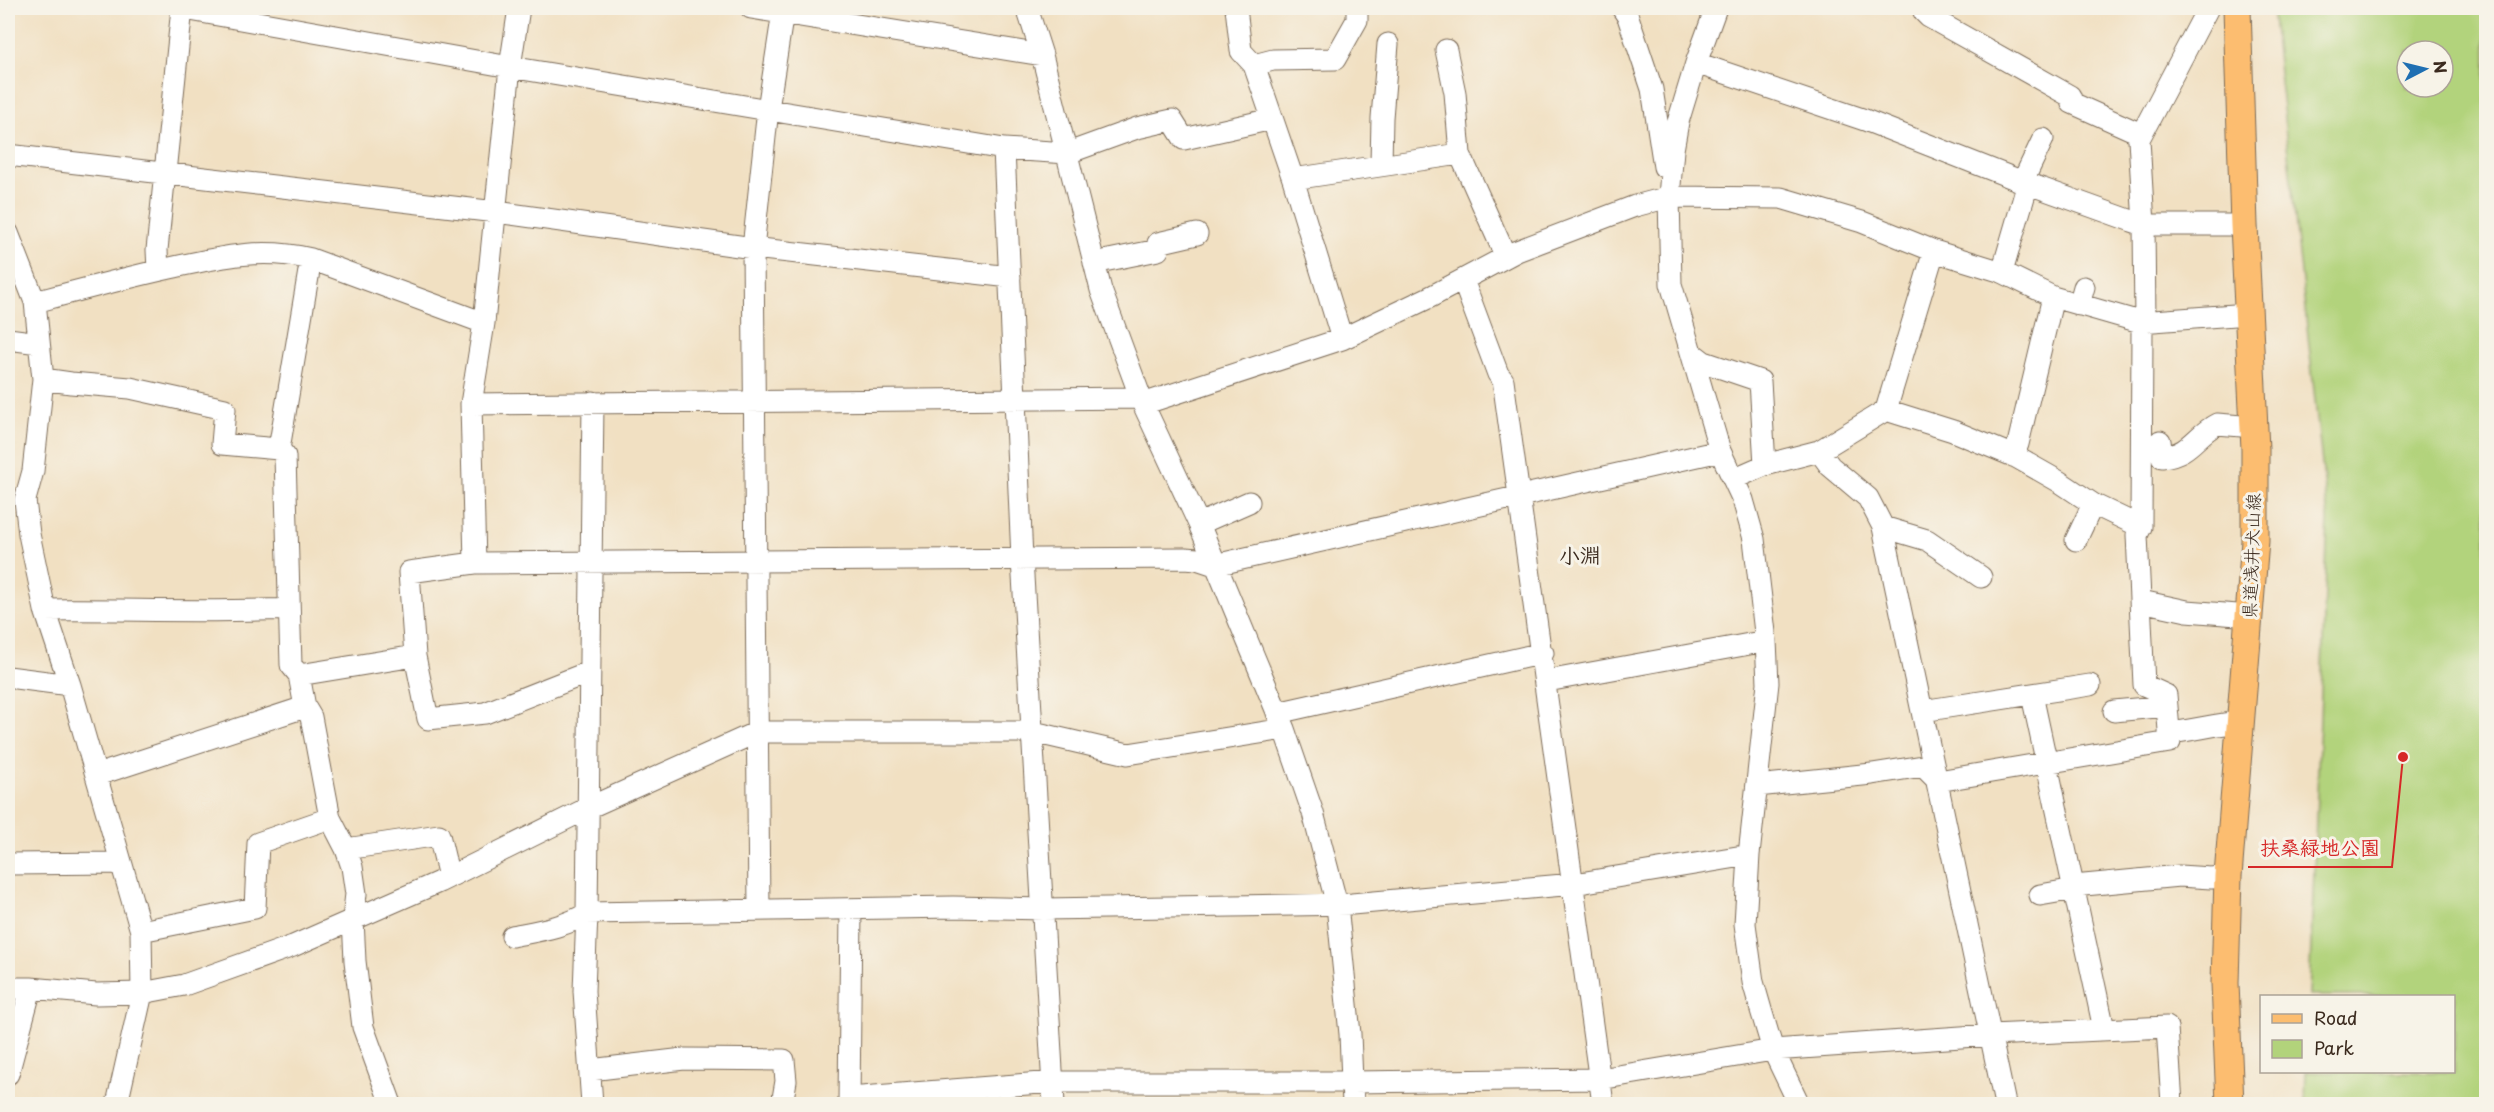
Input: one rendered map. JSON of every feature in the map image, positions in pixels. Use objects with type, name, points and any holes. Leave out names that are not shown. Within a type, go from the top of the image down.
[{"type":"main road","name":"県道浅井犬山線","points":[[2230,1104],[2225,983],[2228,876],[2255,541],[2254,427],[2244,225],[2237,8]]},
{"type":"street","points":[[158,270],[157,250],[181,8],[510,67],[1004,150],[1068,153],[1137,128],[1172,120],[1184,139],[1272,120]]},
{"type":"street","points":[[475,563],[471,404],[484,323],[510,67],[519,8]]},
{"type":"street","points":[[751,8],[785,10],[1042,55]]},
{"type":"street","points":[[1027,8],[1068,153],[1101,290],[1142,401],[1199,524],[1281,721],[1313,813],[1336,905],[1350,1034],[1353,1104]]},
{"type":"street","points":[[1236,8],[1241,51],[1254,65],[1293,179],[1342,339]]},
{"type":"street","points":[[1254,65],[1273,60],[1335,59],[1357,20],[1357,8]]},
{"type":"street","points":[[1622,8],[1628,17],[1652,89],[1669,197]]},
{"type":"street","points":[[1716,8],[1678,122],[1673,150],[1669,197],[1671,284],[1720,452],[1743,500],[1754,539],[1766,641],[1768,683],[1749,855],[1745,924],[1753,982],[1773,1050],[1799,1104]]},
{"type":"street","points":[[1938,781],[2170,742],[2166,695],[2144,685],[2137,535],[2141,527],[2142,329],[2145,322],[2144,225],[2139,139],[2208,8]]},
{"type":"street","points":[[1922,9],[1929,17],[2070,96],[2072,103],[2141,134]]},
{"type":"street","points":[[759,910],[753,248],[768,109],[785,10]]},
{"type":"street","points":[[1381,164],[1388,44]]},
{"type":"street","points":[[1446,50],[1455,93],[1460,154],[1506,257]]},
{"type":"street","points":[[1696,63],[1865,120],[2144,225],[2244,225]]},
{"type":"street","points":[[2002,273],[2026,182],[2043,139]]},
{"type":"street","points":[[1004,150],[1022,559],[1054,1104]]},
{"type":"street","points":[[1293,179],[1381,164],[1460,154]]},
{"type":"street","points":[[8,155],[496,212],[753,248],[1010,277]]},
{"type":"street","points":[[471,404],[1142,401],[1342,339],[1506,257],[1635,206],[1669,197],[1781,198],[1862,222],[1934,251],[2002,273],[2054,297],[2082,296],[2145,322],[2248,314]]},
{"type":"street","points":[[8,233],[35,302],[43,379],[33,471],[16,500],[29,534],[45,610],[70,685],[141,931],[142,993],[117,1104]]},
{"type":"street","points":[[1094,263],[1158,250],[1158,243],[1197,234]]},
{"type":"street","points":[[1733,480],[1765,465],[1819,451],[1886,410],[1934,251]]},
{"type":"street","points":[[35,302],[158,270],[242,253],[286,253],[311,259],[484,323]]},
{"type":"street","points":[[279,449],[311,259]]},
{"type":"street","points":[[1463,280],[1498,374],[1503,380],[1543,653],[1604,1104]]},
{"type":"street","points":[[2013,456],[2018,444],[2054,297]]},
{"type":"street","points":[[8,339],[39,343]]},
{"type":"street","points":[[1691,352],[1704,362],[1760,381],[1765,465]]},
{"type":"street","points":[[43,379],[227,401],[222,444],[279,449],[285,456],[291,665],[299,675],[305,707],[311,717],[330,818],[346,849],[352,867],[356,894],[353,919],[363,1027],[391,1104]]},
{"type":"street","points":[[592,1104],[584,992],[588,913],[593,402]]},
{"type":"street","points":[[1886,410],[1953,431],[2013,456],[2060,482],[2093,504],[2141,527]]},
{"type":"street","points":[[2160,441],[2162,457],[2188,448],[2217,424],[2254,427]]},
{"type":"street","points":[[1819,451],[1830,466],[1868,498],[1883,527],[2005,1104]]},
{"type":"street","points":[[589,672],[485,713],[428,719],[415,656],[409,572],[475,563],[1185,558],[1215,565],[1720,452]]},
{"type":"street","points":[[1199,524],[1249,502]]},
{"type":"street","points":[[2076,540],[2093,504]]},
{"type":"street","points":[[1883,527],[1927,540],[1981,577]]},
{"type":"street","points":[[2140,601],[2187,611],[2250,616]]},
{"type":"street","points":[[45,610],[132,609],[227,612],[289,609]]},
{"type":"street","points":[[1546,681],[1766,641]]},
{"type":"street","points":[[8,988],[96,994],[142,993],[184,985],[293,946],[449,877],[588,808],[757,732],[1033,732],[1128,754],[1281,721],[1543,653]]},
{"type":"street","points":[[299,675],[415,656]]},
{"type":"street","points":[[8,677],[70,685]]},
{"type":"street","points":[[1923,711],[2009,688],[2032,695],[2090,684]]},
{"type":"street","points":[[2032,695],[2104,1029]]},
{"type":"street","points":[[2114,711],[2167,706]]},
{"type":"street","points":[[97,776],[305,707]]},
{"type":"street","points":[[2169,733],[2242,722]]},
{"type":"street","points":[[1756,786],[1872,774],[1923,766],[1938,781]]},
{"type":"street","points":[[141,931],[255,908],[258,843],[330,818]]},
{"type":"street","points":[[346,849],[439,835],[449,877]]},
{"type":"street","points":[[512,936],[545,929],[580,918],[588,913],[1336,905],[1574,884],[1749,855]]},
{"type":"street","points":[[8,864],[120,863]]},
{"type":"street","points":[[2040,895],[2075,888],[2179,876],[2211,878],[2228,876]]},
{"type":"street","points":[[851,909],[849,1101],[1053,1082],[1600,1080],[1773,1050],[1990,1035],[2167,1027],[2172,1104]]},
{"type":"street","points":[[8,1074],[31,988]]},
{"type":"street","points":[[590,1070],[684,1059],[784,1060],[786,1081],[782,1104]]},
{"type":"green space","points":[[2272,8],[2486,8],[2486,1104],[2305,1104],[2306,1073],[2455,1073],[2455,995],[2309,995],[2328,518]]},
{"type":"place","name":"扶桑緑地公園","points":[[2403,757]]},
{"type":"district","name":"小淵","points":[[1580,556]]}]
